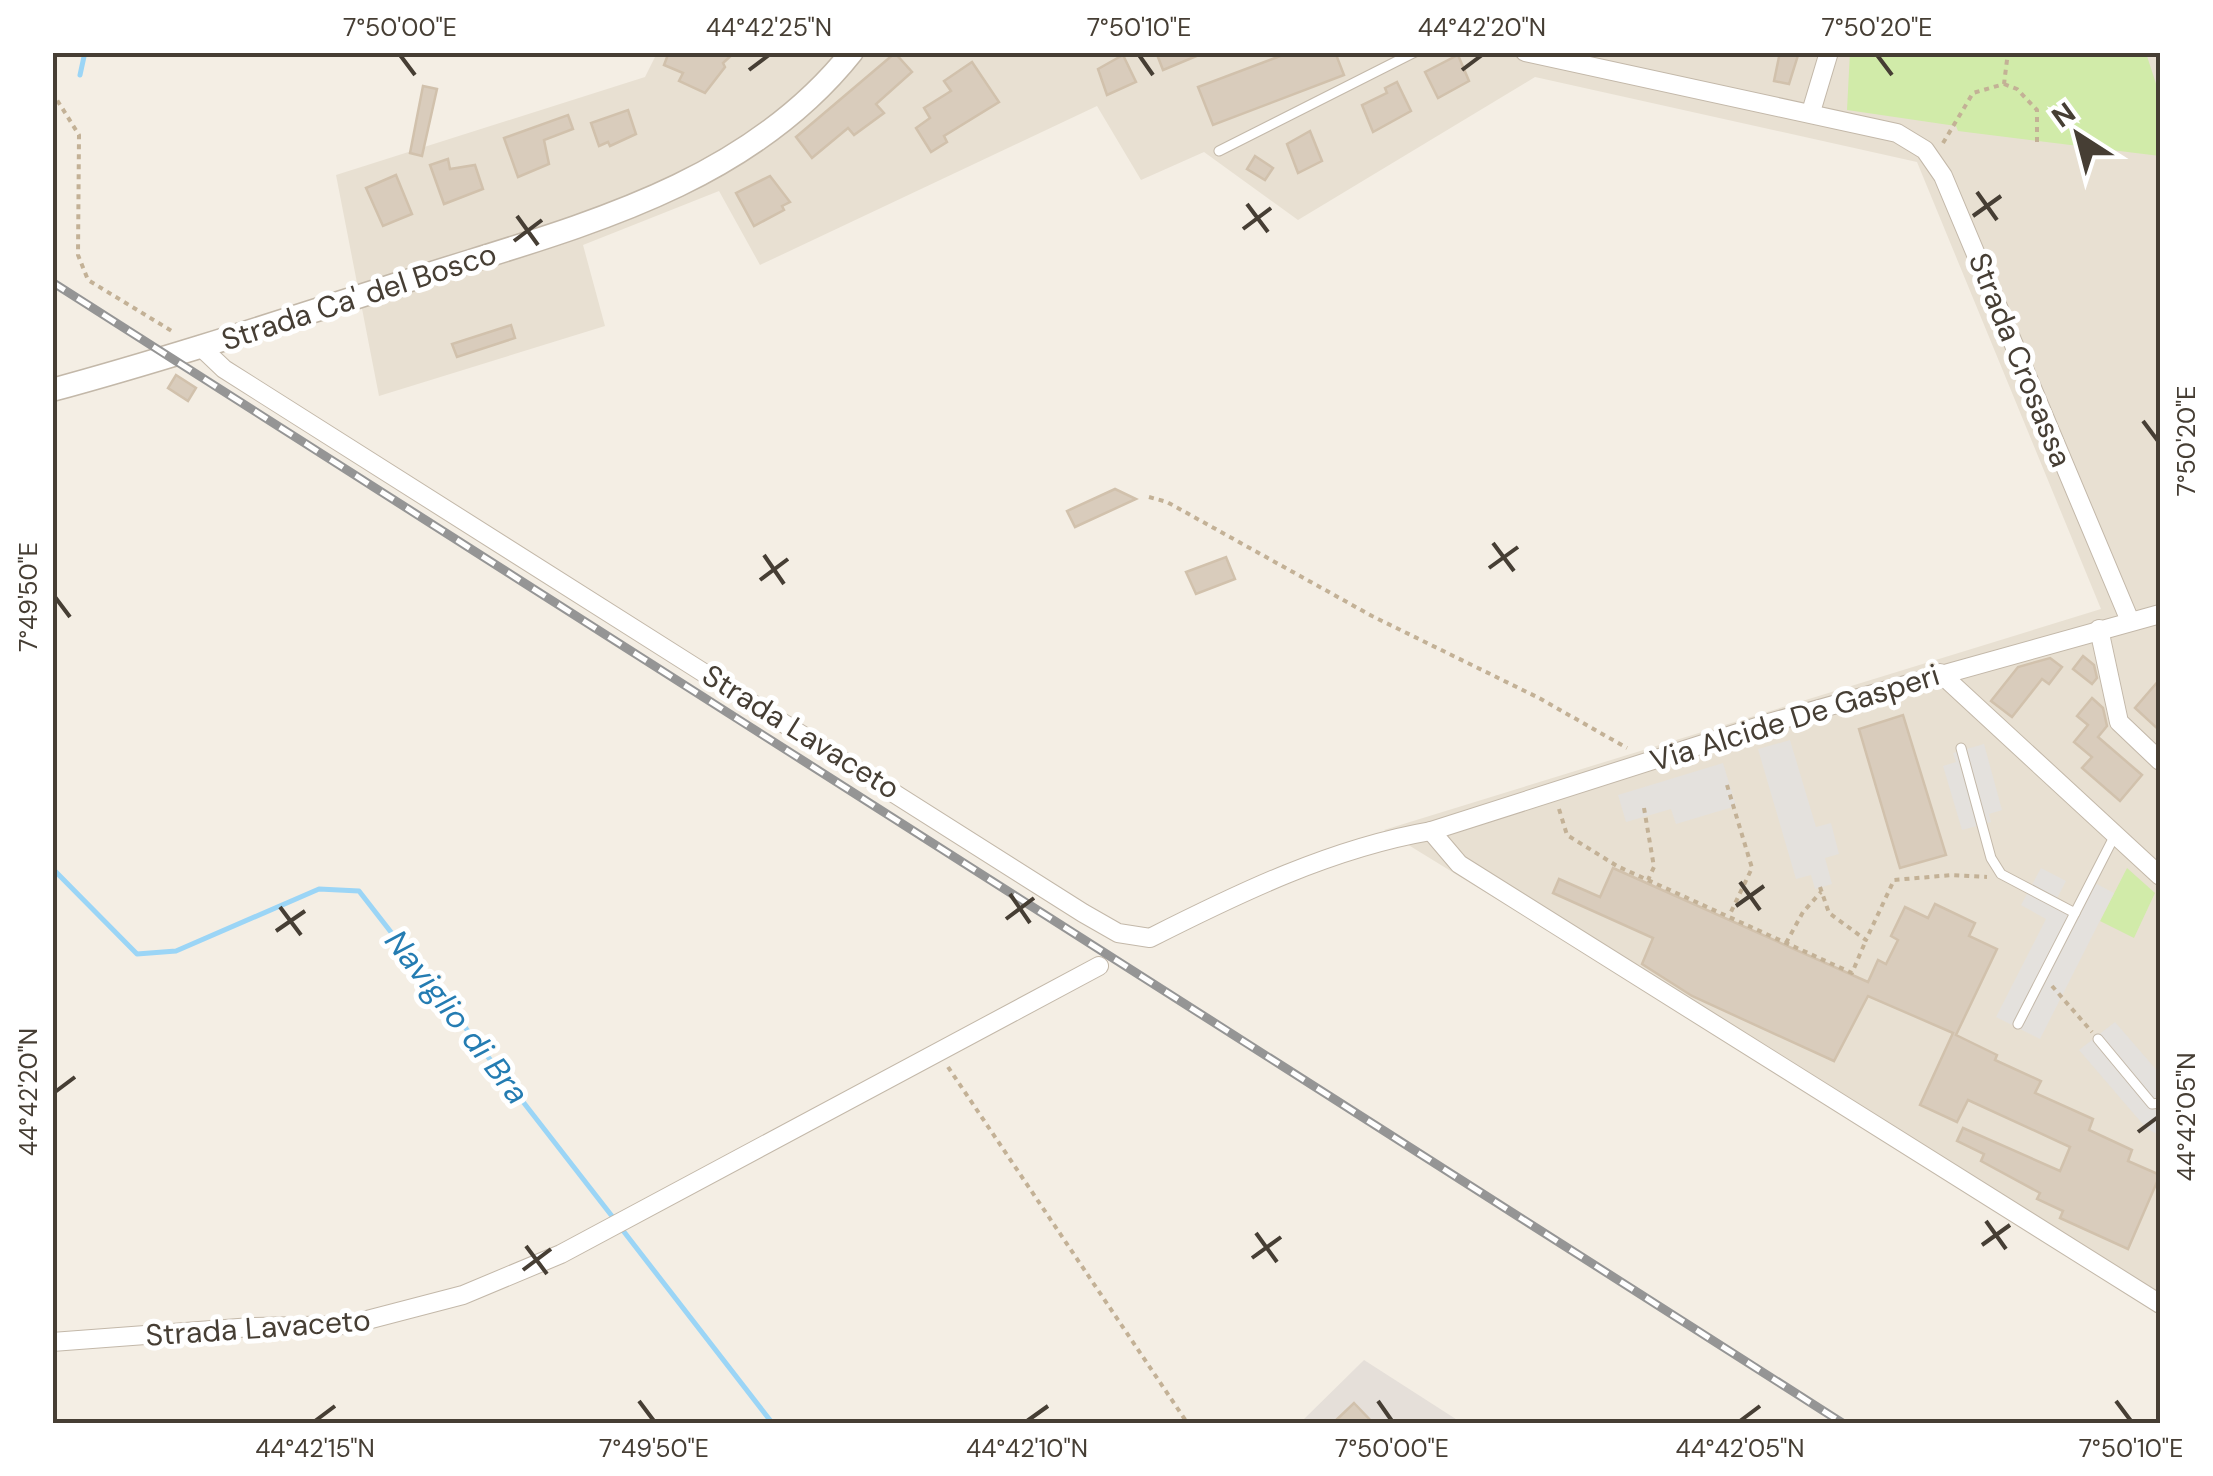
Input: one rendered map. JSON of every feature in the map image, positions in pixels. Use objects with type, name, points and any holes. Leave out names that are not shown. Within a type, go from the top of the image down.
[{"type":"street","name":"Strada Ca' del Bosco","points":[[52,390],[203,349],[655,199],[764,140],[802,109],[852,52]]},
{"type":"street","points":[[1526,52],[1897,133],[1924,150]]},
{"type":"street","points":[[1811,112],[1828,52]]},
{"type":"street","name":"Strada Crosassa","points":[[1924,150],[1943,176],[2130,622]]},
{"type":"street","name":"Strada Lavaceto","points":[[203,349],[224,369],[1118,933],[1150,938],[1252,886],[1394,837],[1431,831]]},
{"type":"street","name":"Via Alcide De Gasperi","points":[[1431,831],[1940,673],[2160,614]]},
{"type":"street","points":[[2100,629],[2119,722],[2160,761]]},
{"type":"street","points":[[1940,673],[2160,876]]},
{"type":"street","points":[[1431,831],[1459,864],[2160,1304]]},
{"type":"street","name":"Strada Lavaceto","points":[[52,1342],[373,1322],[463,1296],[646,1210],[1099,966]]},
{"type":"lane","points":[[1218,151],[1416,52]]},
{"type":"lane","points":[[1961,748],[1991,858],[2001,874],[2075,914]]},
{"type":"lane","points":[[2018,1024],[2115,835]]},
{"type":"lane","points":[[2098,1039],[2152,1104],[2160,1103]]},
{"type":"path","points":[[2004,84],[2008,52]]},
{"type":"path","points":[[1924,150],[1944,142],[1973,93],[2004,84],[2017,89],[2037,110],[2037,142]]},
{"type":"path","points":[[52,92],[79,134],[78,255],[88,280],[203,349]]},
{"type":"path","points":[[1149,498],[1167,502],[1356,608],[1539,698],[1649,762]]},
{"type":"path","points":[[1727,785],[1752,868],[1729,917]]},
{"type":"path","points":[[1554,792],[1567,836],[1648,880],[1852,973],[1894,880],[1952,875],[1977,880],[2001,874]]},
{"type":"path","points":[[1644,808],[1654,867],[1648,880]]},
{"type":"path","points":[[1786,943],[1820,889],[1830,913],[1866,940]]},
{"type":"path","points":[[2043,975],[2098,1039]]},
{"type":"path","points":[[937,1050],[1188,1424]]},
{"type":"shaded area","points":[[657,53],[2160,53],[2160,1307],[1384,830],[2101,609],[1917,162],[1535,77],[1298,220],[1204,152],[1141,180],[1097,106],[760,265],[719,191],[583,245],[605,326],[379,396],[336,175],[645,77]]},
{"type":"shaded area","points":[[1790,740],[1816,827],[1831,823],[1839,854],[1825,858],[1832,884],[1815,889],[1811,875],[1796,879],[1758,749]]},
{"type":"shaded area","points":[[1984,744],[2002,810],[1989,814],[1991,822],[1962,830],[1943,766],[1956,762],[1953,753]]},
{"type":"shaded area","points":[[1723,763],[1736,806],[1676,824],[1671,809],[1626,822],[1618,795]]},
{"type":"shaded area","points":[[2041,868],[2066,881],[2055,902],[2074,913],[2091,881],[2114,893],[2040,1039],[1996,1017],[2046,919],[2021,905]]},
{"type":"shaded area","points":[[2115,1022],[2160,1074],[2160,1136],[2146,1128],[2079,1050]]},
{"type":"shaded area","points":[[1364,1360],[1462,1423],[1299,1424]]},
{"type":"green space","points":[[1850,52],[2146,53],[2160,96],[2160,156],[1958,131],[1956,126],[1847,110]]},
{"type":"green space","points":[[2127,868],[2155,893],[2134,938],[2100,921]]},
{"type":"building","points":[[669,52],[735,52],[723,63],[725,67],[705,93],[679,81],[683,73],[664,65]]},
{"type":"building","points":[[1156,52],[1204,52],[1204,53],[1163,70]]},
{"type":"building","points":[[1291,52],[1335,52],[1344,75],[1213,125],[1198,87]]},
{"type":"building","points":[[1780,52],[1799,52],[1789,84],[1774,81]]},
{"type":"building","points":[[895,53],[912,72],[876,104],[884,113],[854,135],[848,128],[812,158],[796,137]]},
{"type":"building","points":[[1123,55],[1136,82],[1107,95],[1098,69]]},
{"type":"building","points":[[1458,55],[1469,81],[1438,98],[1425,72]]},
{"type":"building","points":[[972,62],[999,102],[944,136],[947,142],[931,152],[916,128],[930,118],[924,108],[951,91],[944,81]]},
{"type":"building","points":[[1397,82],[1411,111],[1373,132],[1362,105],[1387,93],[1385,88]]},
{"type":"building","points":[[423,86],[437,89],[422,156],[410,153]]},
{"type":"building","points":[[628,110],[636,134],[610,146],[608,142],[599,146],[591,123]]},
{"type":"building","points":[[568,115],[573,129],[544,140],[549,164],[518,177],[504,138]]},
{"type":"building","points":[[1310,131],[1322,161],[1298,173],[1287,144]]},
{"type":"building","points":[[1255,156],[1273,168],[1265,180],[1247,169]]},
{"type":"building","points":[[448,159],[450,169],[475,165],[483,189],[444,204],[430,165]]},
{"type":"building","points":[[396,175],[412,214],[383,226],[366,188]]},
{"type":"building","points":[[770,176],[790,202],[782,206],[784,210],[754,226],[736,193]]},
{"type":"building","points":[[511,325],[515,338],[457,357],[452,344]]},
{"type":"building","points":[[176,375],[196,388],[188,401],[168,388]]},
{"type":"building","points":[[1115,489],[1136,499],[1075,527],[1067,511]]},
{"type":"building","points":[[1226,557],[1235,579],[1196,594],[1186,572]]},
{"type":"building","points":[[2083,656],[2094,665],[2097,678],[2092,684],[2073,669]]},
{"type":"building","points":[[2050,658],[2062,667],[2049,684],[2042,679],[2012,717],[1991,701],[2018,667]]},
{"type":"building","points":[[2160,679],[2160,731],[2135,708]]},
{"type":"building","points":[[2092,698],[2103,708],[2107,726],[2098,737],[2142,775],[2120,801],[2082,768],[2092,757],[2074,742],[2088,725],[2077,716]]},
{"type":"building","points":[[1903,715],[1946,855],[1900,868],[1859,729]]},
{"type":"building","points":[[1613,868],[1868,982],[1878,960],[1886,964],[1898,940],[1891,936],[1905,907],[1928,918],[1935,904],[1975,923],[1969,936],[1997,949],[1956,1035],[1997,1055],[1995,1060],[2041,1081],[2035,1093],[2093,1119],[2089,1130],[2132,1150],[2128,1161],[2160,1175],[2128,1249],[2060,1218],[2063,1211],[2037,1199],[2040,1193],[1981,1161],[1984,1154],[1957,1141],[1963,1128],[2060,1171],[2070,1147],[1968,1100],[1957,1122],[1920,1105],[1953,1033],[1868,996],[1834,1061],[1692,996],[1642,964],[1653,938],[1553,893],[1559,879],[1600,897]]},
{"type":"building","points":[[1354,1403],[1374,1424],[1332,1424]]},
{"type":"waterway","points":[[80,75],[85,52]]},
{"type":"waterway","name":"Naviglio di Bra","points":[[52,868],[137,954],[176,951],[319,889],[359,891],[615,1220]]},
{"type":"waterway","name":"Naviglio di Bra","points":[[621,1228],[773,1424]]},
{"type":"railway","points":[[52,282],[1844,1424]]}]
